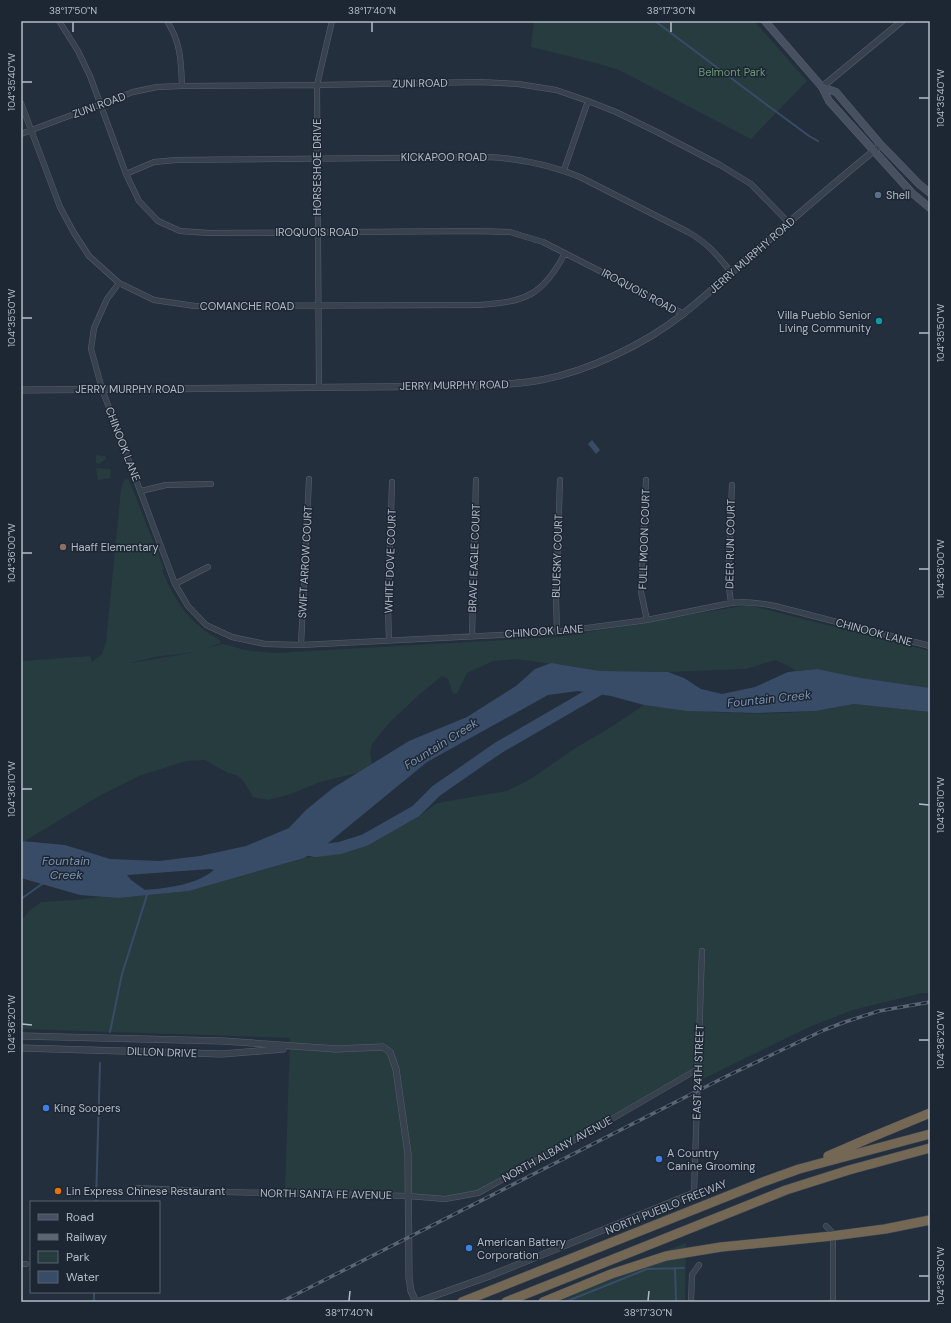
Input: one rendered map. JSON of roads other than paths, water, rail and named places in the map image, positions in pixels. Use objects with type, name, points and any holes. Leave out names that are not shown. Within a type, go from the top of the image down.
[{"type":"highway","points":[[799,1169],[930,1113]]},
{"type":"highway","name":"NORTH PUEBLO FREEWAY","points":[[462,1302],[799,1169],[930,1134]]},
{"type":"highway","points":[[506,1302],[786,1190],[842,1172],[930,1148]]},
{"type":"highway","points":[[543,1302],[611,1274],[666,1256],[720,1247],[832,1236],[899,1227],[930,1220]]},
{"type":"main road","points":[[765,21],[822,87],[829,101],[912,193],[930,208]]},
{"type":"main road","points":[[822,87],[836,92],[880,145],[930,193]]},
{"type":"street","name":"IROQUOIS ROAD","points":[[59,21],[78,51],[101,104],[126,174],[139,201],[158,221],[180,231],[209,233],[510,232],[543,242],[684,314]]},
{"type":"street","points":[[167,21],[175,33],[181,55],[182,86]]},
{"type":"street","name":"HORSESHOE DRIVE","points":[[319,387],[316,158],[317,85],[332,21]]},
{"type":"street","points":[[822,87],[902,21]]},
{"type":"street","name":"ZUNI ROAD","points":[[21,134],[133,92],[157,87],[479,82],[518,84],[556,90],[616,112],[737,174],[752,184],[789,223]]},
{"type":"street","points":[[564,170],[588,101]]},
{"type":"street","name":"COMANCHE ROAD","points":[[21,104],[60,207],[89,256],[119,283],[154,300],[195,306],[503,304],[525,298],[543,286],[556,271],[565,253]]},
{"type":"street","name":"JERRY MURPHY ROAD","points":[[21,390],[506,385],[543,379],[580,369],[620,352],[654,334],[684,314],[880,145]]},
{"type":"street","name":"KICKAPOO ROAD","points":[[126,174],[154,162],[176,160],[490,157],[528,161],[564,170],[597,185],[702,240],[731,272]]},
{"type":"street","name":"CHINOOK LANE","points":[[119,283],[108,299],[94,328],[91,349],[102,389],[175,584],[188,606],[206,625],[232,637],[265,644],[300,645],[557,632],[647,620],[731,603],[754,602],[775,606],[930,646]]},
{"type":"street","name":"SWIFT ARROW COURT","points":[[300,645],[309,479]]},
{"type":"street","name":"BRAVE EAGLE COURT","points":[[472,636],[476,480]]},
{"type":"street","name":"BLUESKY COURT","points":[[557,632],[556,598],[560,480]]},
{"type":"street","name":"FULL MOON COURT","points":[[646,480],[641,592],[647,620]]},
{"type":"street","name":"WHITE DOVE COURT","points":[[389,640],[388,608],[392,482]]},
{"type":"street","points":[[141,492],[166,485],[211,484]]},
{"type":"street","name":"DEER RUN COURT","points":[[731,603],[728,580],[732,485]]},
{"type":"street","points":[[175,584],[208,567]]},
{"type":"street","name":"EAST 24TH STREET","points":[[694,1193],[702,950]]},
{"type":"street","name":"DILLON DRIVE","points":[[21,1036],[223,1041],[336,1049],[383,1047],[390,1052],[396,1069],[408,1154],[408,1196]]},
{"type":"street","name":"DILLON DRIVE","points":[[21,1048],[222,1054],[302,1047]]},
{"type":"street","name":"NORTH ALBANY AVENUE","points":[[408,1196],[445,1199],[478,1193],[698,1069]]},
{"type":"street","name":"NORTH SANTA FE AVENUE","points":[[137,1188],[408,1196],[408,1278],[411,1291],[416,1302]]},
{"type":"street","points":[[416,1302],[487,1277],[694,1193]]},
{"type":"street","points":[[826,1226],[831,1231],[832,1236],[833,1302]]},
{"type":"street","points":[[691,1302],[692,1276],[699,1265]]},
{"type":"water","points":[[592,440],[600,450],[596,454],[588,444]]},
{"type":"water","name":"Fountain Creek","points":[[551,663],[600,671],[668,672],[684,678],[701,689],[722,694],[755,687],[788,672],[817,669],[861,678],[930,688],[930,712],[854,704],[816,711],[757,713],[687,711],[644,705],[611,696],[578,691],[548,695],[427,762],[327,844],[304,858],[189,891],[118,898],[80,895],[21,878],[21,841],[65,845],[110,859],[159,861],[200,856],[246,846],[289,828],[306,810],[333,788],[409,741],[467,717],[516,686],[535,669]],"holes":[[[210,869],[214,870],[199,879],[181,885],[145,890],[131,880],[127,875]]]},
{"type":"waterway","points":[[655,21],[809,136],[818,141]]},
{"type":"waterway","name":"Fountain Creek","points":[[301,848],[316,851],[340,848],[365,840],[416,811],[436,791],[498,748],[605,686]]},
{"type":"waterway","points":[[21,899],[42,884]]},
{"type":"waterway","points":[[110,1032],[122,974],[147,895]]},
{"type":"waterway","points":[[96,1201],[100,1063]]},
{"type":"waterway","points":[[675,1268],[676,1302]]},
{"type":"waterway","points":[[565,1302],[647,1269],[684,1268]]},
{"type":"waterway","points":[[94,1293],[94,1302]]},
{"type":"railway","points":[[281,1302],[727,1076],[824,1030],[879,1011],[930,1002]]},
{"type":"place","name":"Shell","points":[[878,195]]},
{"type":"place","name":"Villa Pueblo Senior Living Community","points":[[879,321]]},
{"type":"place","name":"Haaff Elementary","points":[[63,547]]},
{"type":"place","name":"King Soopers","points":[[46,1108]]},
{"type":"place","name":"A Country Canine Grooming","points":[[659,1159]]},
{"type":"place","name":"Lin Express Chinese Restaurant","points":[[58,1191]]},
{"type":"place","name":"American Battery Corporation","points":[[469,1248]]},
{"type":"park label","name":"Belmont Park","points":[[732,72]]}]
